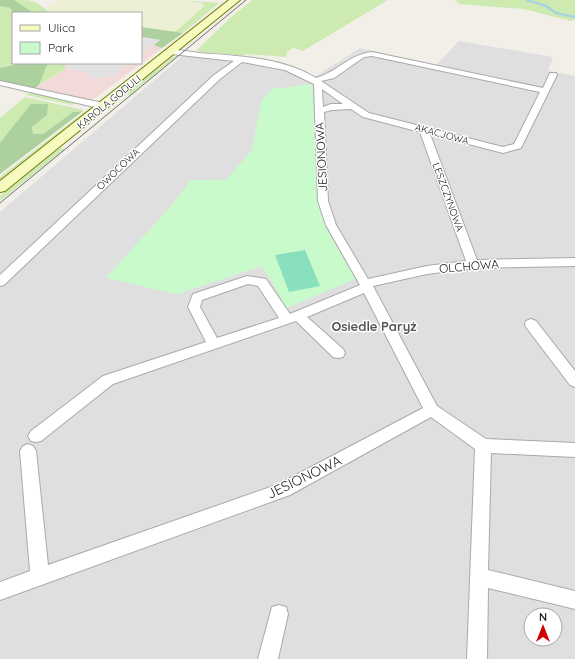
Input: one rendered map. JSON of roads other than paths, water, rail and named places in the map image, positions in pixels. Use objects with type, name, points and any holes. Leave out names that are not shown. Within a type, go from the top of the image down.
[{"type":"main road","name":"KAROLA GODULI","points":[[0,188],[235,0]]},
{"type":"street","name":"AKACJOWA","points":[[171,52],[239,60],[290,69],[316,82],[350,107],[366,115],[503,150],[518,146],[553,75]]},
{"type":"street","points":[[316,82],[331,76],[362,55],[374,54],[545,91]]},
{"type":"street","name":"OWOCOWA","points":[[0,282],[137,151],[217,77],[239,60]]},
{"type":"street","name":"JESIONOWA","points":[[0,591],[284,490],[432,410],[366,286],[328,219],[323,201],[316,82]]},
{"type":"street","points":[[0,83],[103,106]]},
{"type":"street","name":"JESIONOWA","points":[[318,111],[331,107],[350,107]]},
{"type":"street","name":"LESZCZYNOWA","points":[[424,130],[473,264]]},
{"type":"street","name":"OLCHOWA","points":[[366,286],[427,270],[473,264],[575,262]]},
{"type":"street","points":[[214,344],[194,307],[197,297],[247,280],[262,282],[292,318],[338,353]]},
{"type":"street","points":[[36,436],[108,380],[292,318],[366,286]]},
{"type":"street","points":[[530,324],[575,381]]},
{"type":"street","points":[[432,410],[483,446],[575,450]]},
{"type":"street","points":[[477,659],[478,577],[483,446]]},
{"type":"street","points":[[28,451],[40,578]]},
{"type":"street","points":[[478,577],[575,600]]},
{"type":"street","points":[[268,659],[279,614]]},
{"type":"waterway","points":[[527,0],[546,6],[556,13],[575,17]]},
{"type":"tram line","points":[[0,203],[246,0]]},
{"type":"district","name":"Osiedle Paryż","points":[[374,326]]}]
